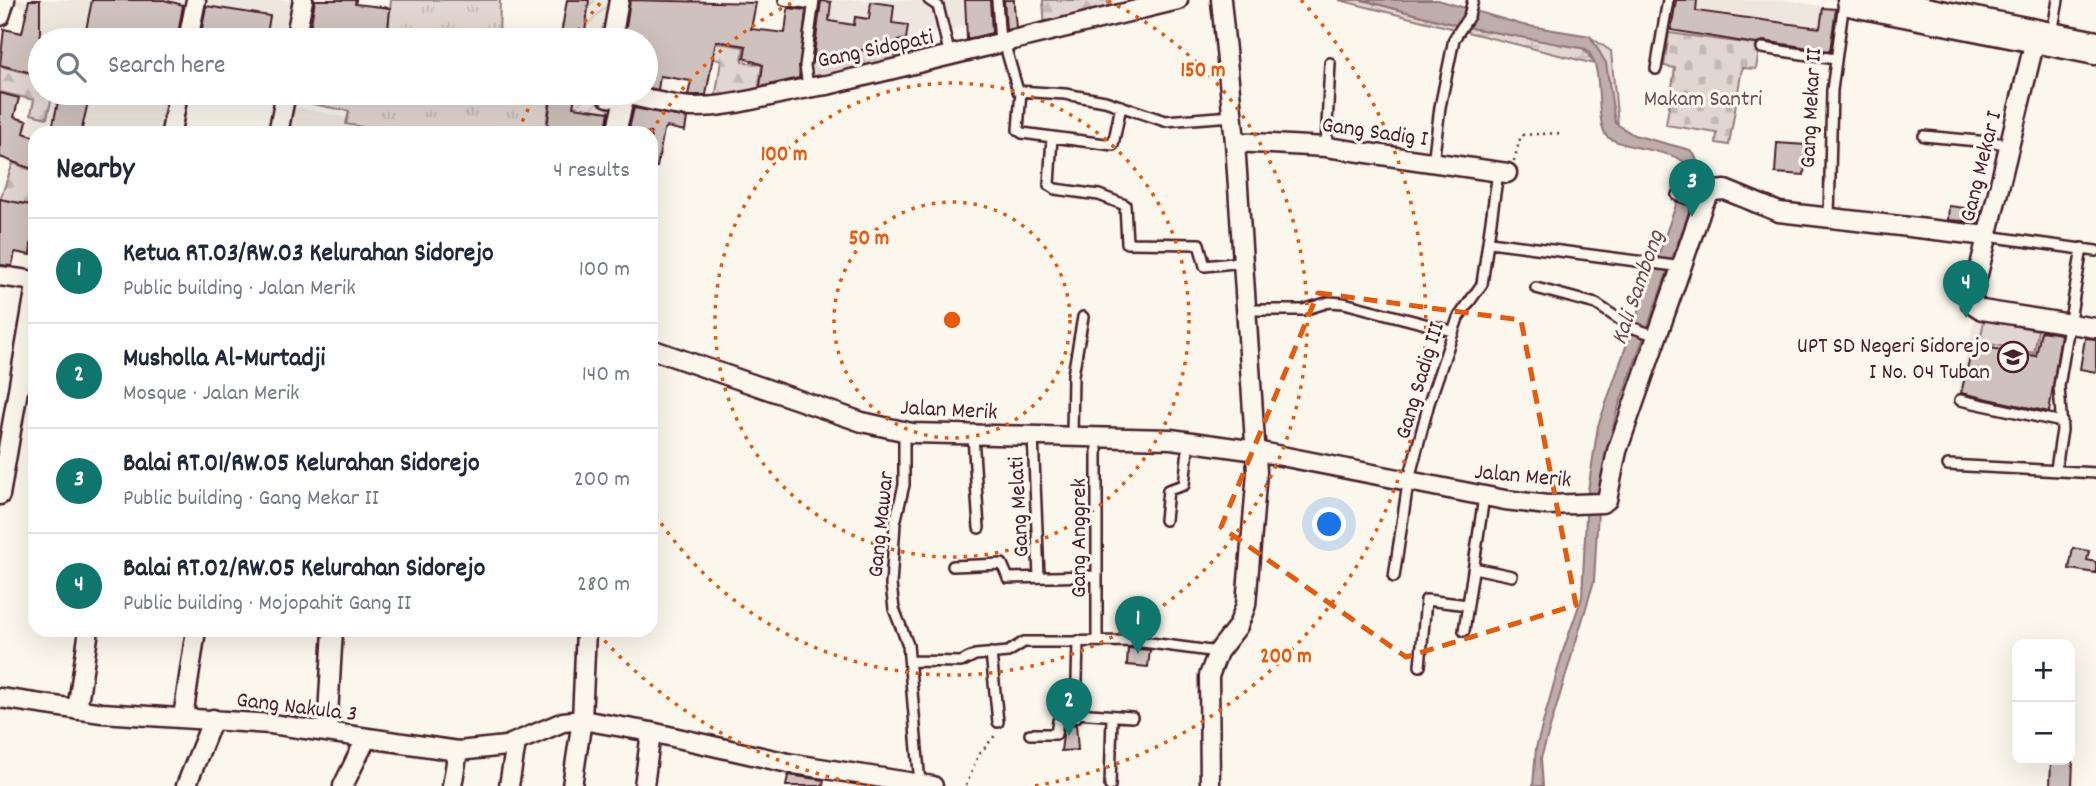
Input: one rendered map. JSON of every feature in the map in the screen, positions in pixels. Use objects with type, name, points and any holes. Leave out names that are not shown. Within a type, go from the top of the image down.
[{"type":"highway","points":[[1853,0],[1896,4],[2096,48]]},
{"type":"street","points":[[0,16],[5,0]]},
{"type":"street","points":[[190,28],[196,0]]},
{"type":"street","points":[[297,28],[303,0]]},
{"type":"street","points":[[614,28],[619,0]]},
{"type":"street","name":"Gang Sidopati","points":[[658,100],[697,107],[838,83],[1178,0]]},
{"type":"street","points":[[1210,786],[1208,685],[1211,668],[1238,625],[1246,605],[1256,451],[1235,142],[1222,0]]},
{"type":"street","name":"Gang Mekar I","points":[[2044,38],[2010,144],[1972,296],[1973,306],[2068,324]]},
{"type":"street","points":[[172,126],[176,105]]},
{"type":"street","points":[[279,126],[284,105]]},
{"type":"street","points":[[618,126],[623,105]]},
{"type":"street","name":"Gang Sadig I","points":[[1235,142],[1326,147],[1502,173]]},
{"type":"street","points":[[1655,335],[1700,203],[1712,191],[1722,190],[1774,211],[1987,236]]},
{"type":"street","points":[[0,276],[28,280]]},
{"type":"street","points":[[2068,324],[2096,328]]},
{"type":"street","points":[[0,495],[28,332]]},
{"type":"street","name":"Jalan Merik","points":[[658,351],[862,422],[904,432],[1189,441],[1256,451],[1485,497],[1547,505],[1602,503],[1608,497],[1617,451],[1655,335]]},
{"type":"street","points":[[77,710],[88,637]]},
{"type":"street","points":[[183,717],[195,637]]},
{"type":"street","points":[[327,732],[333,637]]},
{"type":"street","points":[[572,786],[582,720],[586,637]]},
{"type":"street","name":"Gang Nakula 3","points":[[0,698],[77,710],[213,719],[327,732],[458,751],[516,743],[554,724],[582,720]]},
{"type":"street","points":[[186,786],[213,719]]},
{"type":"street","points":[[582,720],[651,732],[883,782],[926,785]]},
{"type":"street","points":[[644,786],[651,732]]},
{"type":"street","points":[[343,786],[366,739]]},
{"type":"street","points":[[509,786],[516,743]]},
{"type":"street","points":[[452,786],[458,751]]},
{"type":"lane","points":[[784,0],[813,2],[805,65],[808,86]]},
{"type":"lane","points":[[929,0],[938,6],[950,56]]},
{"type":"lane","points":[[997,0],[1002,42],[1015,87],[1021,91],[1065,94],[1121,106],[1165,121],[1233,116]]},
{"type":"lane","points":[[1657,69],[1668,0]]},
{"type":"lane","name":"Gang Mekar II","points":[[1829,219],[1832,90],[1844,0]]},
{"type":"lane","points":[[2044,38],[2058,0]]},
{"type":"lane","points":[[1433,163],[1440,107],[1458,33],[1472,4]]},
{"type":"lane","points":[[1762,48],[1835,59]]},
{"type":"lane","points":[[1326,147],[1330,63]]},
{"type":"lane","points":[[1021,91],[1018,131],[1052,137],[1115,144],[1121,106]]},
{"type":"lane","points":[[1924,136],[2010,144]]},
{"type":"lane","points":[[1052,137],[1049,185],[1055,189],[1099,195],[1125,205],[1127,243],[1199,244],[1206,266],[1243,262]]},
{"type":"lane","name":"Gang Sadig III","points":[[1394,577],[1408,483],[1452,331],[1461,312],[1481,286],[1490,242],[1489,218],[1502,173]]},
{"type":"lane","points":[[1676,195],[1700,203]]},
{"type":"lane","points":[[1987,236],[2096,251]]},
{"type":"lane","points":[[1490,242],[1678,267]]},
{"type":"lane","points":[[2056,469],[2062,422],[2059,394],[2082,248]]},
{"type":"lane","points":[[1536,288],[1596,304],[1631,327],[1655,335]]},
{"type":"lane","points":[[1246,310],[1303,310],[1335,302],[1452,331]]},
{"type":"lane","points":[[1072,436],[1073,376],[1083,317]]},
{"type":"lane","points":[[1960,400],[2062,422]]},
{"type":"lane","name":"Gang Mawar","points":[[904,432],[904,485],[895,523],[891,584],[894,609],[906,635],[926,785]]},
{"type":"lane","points":[[973,436],[979,528]]},
{"type":"lane","name":"Gang Melati","points":[[1033,436],[1039,577]]},
{"type":"lane","name":"Gang Anggrek","points":[[1097,436],[1097,641]]},
{"type":"lane","points":[[1166,520],[1168,490],[1184,485],[1189,441]]},
{"type":"lane","points":[[1948,466],[2096,472]]},
{"type":"lane","points":[[1464,631],[1485,497]]},
{"type":"lane","points":[[953,566],[1000,563],[1008,578],[1095,576]]},
{"type":"lane","points":[[1474,568],[1512,576]]},
{"type":"lane","points":[[1420,666],[1426,600],[1468,605]]},
{"type":"lane","points":[[1030,734],[1057,734],[1058,721],[1075,719],[1077,641]]},
{"type":"lane","points":[[910,661],[961,662],[975,655],[1008,652],[1024,642],[1171,644],[1219,652]]},
{"type":"lane","points":[[991,653],[998,722]]},
{"type":"lane","points":[[1076,713],[1132,717]]},
{"type":"lane","points":[[1110,786],[1112,716]]},
{"type":"path","points":[[1502,173],[1513,171],[1521,135],[1563,133]]},
{"type":"path","points":[[966,786],[978,756],[997,734],[998,722]]},
{"type":"highlighted area","points":[[1318,293],[1521,320],[1576,605],[1406,657],[1221,527]]},
{"type":"shaded area","points":[[10,0],[186,0],[181,28],[28,28],[28,33],[22,32],[27,8],[9,3]]},
{"type":"shaded area","points":[[201,0],[294,0],[289,28],[196,28]]},
{"type":"shaded area","points":[[589,0],[615,0],[610,28],[561,28],[563,14],[587,17]]},
{"type":"shaded area","points":[[817,0],[963,0],[965,27],[949,31],[954,50],[943,53],[938,33],[807,64]]},
{"type":"shaded area","points":[[1362,0],[1438,0],[1523,25],[1590,36],[1606,63],[1615,123],[1634,135],[1690,150],[1697,162],[1698,187],[1616,414],[1599,493],[1594,581],[1541,758],[1543,786],[1533,786],[1536,748],[1563,651],[1582,597],[1587,497],[1598,426],[1683,185],[1686,165],[1673,156],[1614,141],[1606,136],[1600,114],[1596,67],[1586,49],[1460,26]]},
{"type":"shaded area","points":[[1674,0],[1786,0],[1838,9],[1832,55],[1669,33]]},
{"type":"shaded area","points":[[50,105],[168,105],[164,126],[28,126],[28,168],[13,163],[31,114],[47,117]]},
{"type":"shaded area","points":[[549,105],[618,105],[613,126],[546,126]]},
{"type":"shaded area","points":[[290,106],[348,118],[347,124],[358,126],[286,126]]},
{"type":"shaded area","name":"UPT SD Negeri Sidorejo I No. 04 Tuban","points":[[1976,313],[2065,329],[2050,417],[1956,396]]},
{"type":"green space","points":[[391,0],[500,0],[499,28],[388,28]]},
{"type":"green space","points":[[1043,0],[1108,0],[1108,14],[1045,29]]},
{"type":"green space","points":[[1339,0],[1362,0],[1460,26],[1583,48],[1595,64]]},
{"type":"green space","points":[[658,33],[744,47],[742,62],[762,65],[758,91],[715,100],[721,60],[667,51],[664,63],[658,62]]},
{"type":"green space","name":"Makam Santri","points":[[1669,33],[1760,45],[1756,69],[1742,68],[1729,145],[1716,143],[1717,133],[1666,125],[1675,68],[1664,66]]},
{"type":"green space","points":[[1590,37],[1611,51],[1618,125],[1610,108],[1607,70]]},
{"type":"green space","points":[[891,44],[897,64],[810,82],[807,64]]},
{"type":"green space","points":[[0,66],[28,73],[28,99],[0,92]]},
{"type":"green space","points":[[33,105],[50,105],[47,118],[31,114]]},
{"type":"green space","points":[[317,105],[549,105],[546,126],[357,126],[346,124],[349,111]]},
{"type":"green space","points":[[13,163],[28,168],[28,204],[0,200]]},
{"type":"green space","points":[[1984,320],[2038,330],[2034,353],[1980,342]]},
{"type":"building","points":[[29,0],[40,0],[40,28],[28,28],[28,72],[0,65],[4,29],[22,33]]},
{"type":"building","points":[[92,0],[164,0],[183,5],[179,28],[86,28]]},
{"type":"building","points":[[315,0],[356,0],[355,4],[390,8],[388,28],[310,28]]},
{"type":"building","points":[[567,0],[589,0],[586,28],[562,28]]},
{"type":"building","points":[[630,0],[756,3],[751,29],[785,33],[788,8],[806,10],[799,78],[760,87],[763,65],[744,58],[746,46],[716,41],[706,95],[688,95],[691,81],[660,76],[658,90],[658,28],[626,28]]},
{"type":"building","points":[[965,0],[990,0],[992,33],[967,39]]},
{"type":"building","points":[[1004,0],[1014,0],[1016,28],[1006,30]]},
{"type":"building","points":[[1676,0],[1697,0],[1696,11],[1820,28],[1823,8],[1836,9],[1830,51],[1763,41],[1756,44],[1671,30]]},
{"type":"building","points":[[821,1],[831,2],[829,21],[854,25],[855,17],[869,19],[871,2],[894,5],[892,23],[908,25],[906,39],[813,62]]},
{"type":"building","points":[[206,6],[270,16],[268,28],[202,28]]},
{"type":"building","points":[[0,93],[19,98],[14,117],[27,121],[24,133],[28,134],[28,167],[0,157]]},
{"type":"building","points":[[57,105],[87,105],[83,126],[53,126]]},
{"type":"building","points":[[550,105],[573,105],[609,112],[606,126],[547,126]]},
{"type":"building","points":[[634,108],[687,118],[685,131],[667,127],[664,130],[658,162],[658,126],[630,126]]},
{"type":"building","points":[[1777,143],[1806,145],[1804,175],[1775,173]]},
{"type":"building","points":[[0,199],[28,205],[28,255],[15,252],[12,266],[0,265]]},
{"type":"building","points":[[1949,206],[1982,210],[1979,222],[1948,220]]},
{"type":"building","name":"UPT SD Negeri Sidorejo I No. 04 Tuban","points":[[2041,331],[2061,334],[2049,412],[1961,393],[1973,345],[2036,356]]},
{"type":"building","points":[[2085,338],[2096,339],[2096,372],[2080,369]]},
{"type":"building","points":[[2073,548],[2089,551],[2087,560],[2096,562],[2096,573],[2069,569]]},
{"type":"building","points":[[1128,648],[1150,650],[1148,667],[1127,665]]},
{"type":"building","points":[[1076,724],[1078,750],[1061,751],[1064,727]]},
{"type":"building","points":[[2051,765],[2073,765],[2072,786],[2050,786]]},
{"type":"building","points":[[788,775],[824,780],[823,786],[786,786]]},
{"type":"place","name":"Balai RT.01/RW.05 Kelurahan Sidorejo","points":[[1692,217]]},
{"type":"place","name":"Balai RT.02/RW.05 Kelurahan Sidorejo","points":[[1966,318]]},
{"type":"place","name":"UPT SD Negeri Sidorejo I No. 04 Tuban","points":[[2013,357]]},
{"type":"place","name":"Ketua RT.03/RW.03 Kelurahan Sidorejo","points":[[1138,654]]},
{"type":"place","name":"Musholla Al-Murtadji","points":[[1069,736]]},
{"type":"water label","name":"Kali Sambong","points":[[1636,287]]}]
